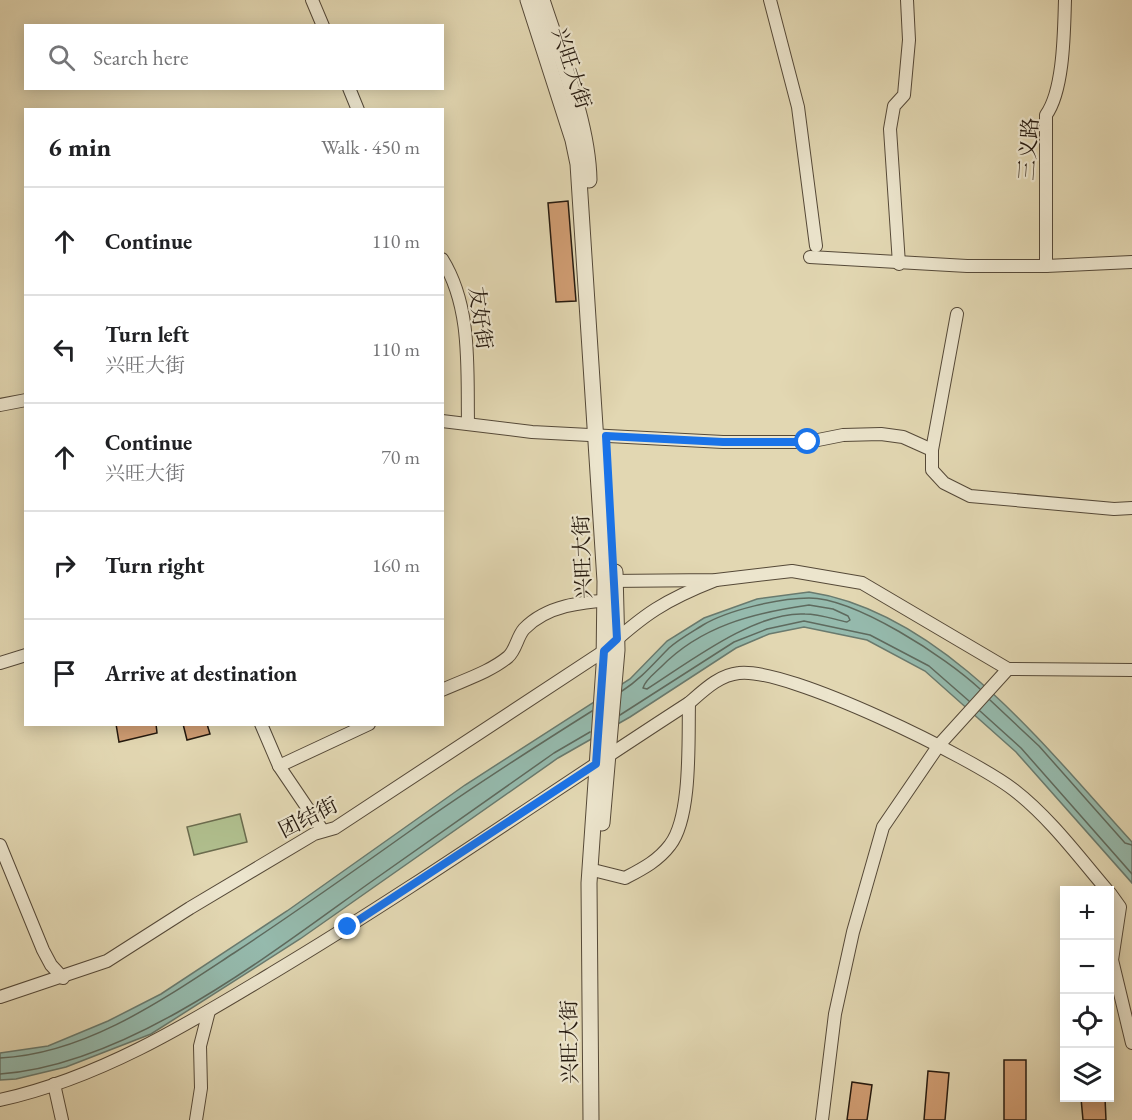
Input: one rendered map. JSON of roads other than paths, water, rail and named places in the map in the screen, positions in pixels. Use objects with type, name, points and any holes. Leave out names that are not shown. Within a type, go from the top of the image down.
[{"type":"street","points":[[312,0],[322,24]]},
{"type":"street","name":"兴旺大街","points":[[528,0],[573,140],[578,164],[602,435]]},
{"type":"street","name":"兴旺大街","points":[[542,0],[578,117],[588,163],[610,581],[606,746],[597,871],[597,1120]]},
{"type":"street","points":[[770,0],[798,106],[813,251],[899,264],[1046,266],[1132,262]]},
{"type":"street","points":[[899,264],[890,129],[894,106],[904,95],[909,40],[908,0]]},
{"type":"street","name":"三义路","points":[[1046,266],[1046,115],[1053,105],[1063,40],[1065,0]]},
{"type":"street","points":[[350,90],[357,108]]},
{"type":"street","name":"友好街","points":[[444,262],[456,281],[467,338],[468,423]]},
{"type":"street","points":[[957,314],[932,450],[932,470],[944,483],[970,496],[1114,509],[1132,508]]},
{"type":"street","points":[[0,405],[24,400]]},
{"type":"street","points":[[444,421],[532,432],[723,442],[808,442],[862,433],[903,437],[932,450]]},
{"type":"street","points":[[610,581],[716,580],[792,571],[862,583],[1008,669],[1132,670]]},
{"type":"street","name":"团结街","points":[[0,997],[63,978],[107,961],[314,834],[335,828],[610,651],[644,615],[716,580]]},
{"type":"street","points":[[444,689],[494,666],[510,655],[524,630],[549,611],[560,610],[571,603],[610,601]]},
{"type":"street","name":"兴旺大街","points":[[591,1120],[589,883],[596,764],[606,746],[610,651]]},
{"type":"street","points":[[0,663],[24,656]]},
{"type":"street","points":[[822,1120],[835,1014],[853,932],[883,827],[939,745],[1008,669]]},
{"type":"street","points":[[606,746],[689,703],[710,685],[723,678],[738,673],[761,673],[822,694],[939,745],[996,778],[1029,803],[1103,886]]},
{"type":"street","points":[[597,871],[625,878],[652,864],[672,844],[685,805],[689,703]]},
{"type":"street","points":[[262,726],[279,766],[323,831]]},
{"type":"street","points":[[279,766],[365,726]]},
{"type":"street","points":[[0,1100],[54,1084],[145,1046],[209,1011],[405,892],[596,764]]},
{"type":"street","points":[[0,845],[43,950],[51,965],[63,978]]},
{"type":"street","points":[[1114,900],[1120,907],[1112,960],[1132,1043]]},
{"type":"street","points":[[196,1120],[201,1088],[200,1046],[209,1011]]},
{"type":"street","points":[[54,1084],[62,1120]]},
{"type":"water","points":[[809,592],[858,605],[903,626],[947,655],[988,689],[1064,766],[1132,842],[1132,883],[1016,752],[925,671],[867,640],[804,627],[769,634],[736,648],[630,717],[558,758],[300,939],[151,1034],[66,1067],[16,1079],[0,1080],[0,1053],[48,1046],[108,1021],[161,994],[287,911],[465,785],[630,679],[667,641],[704,618],[757,599]]}]
